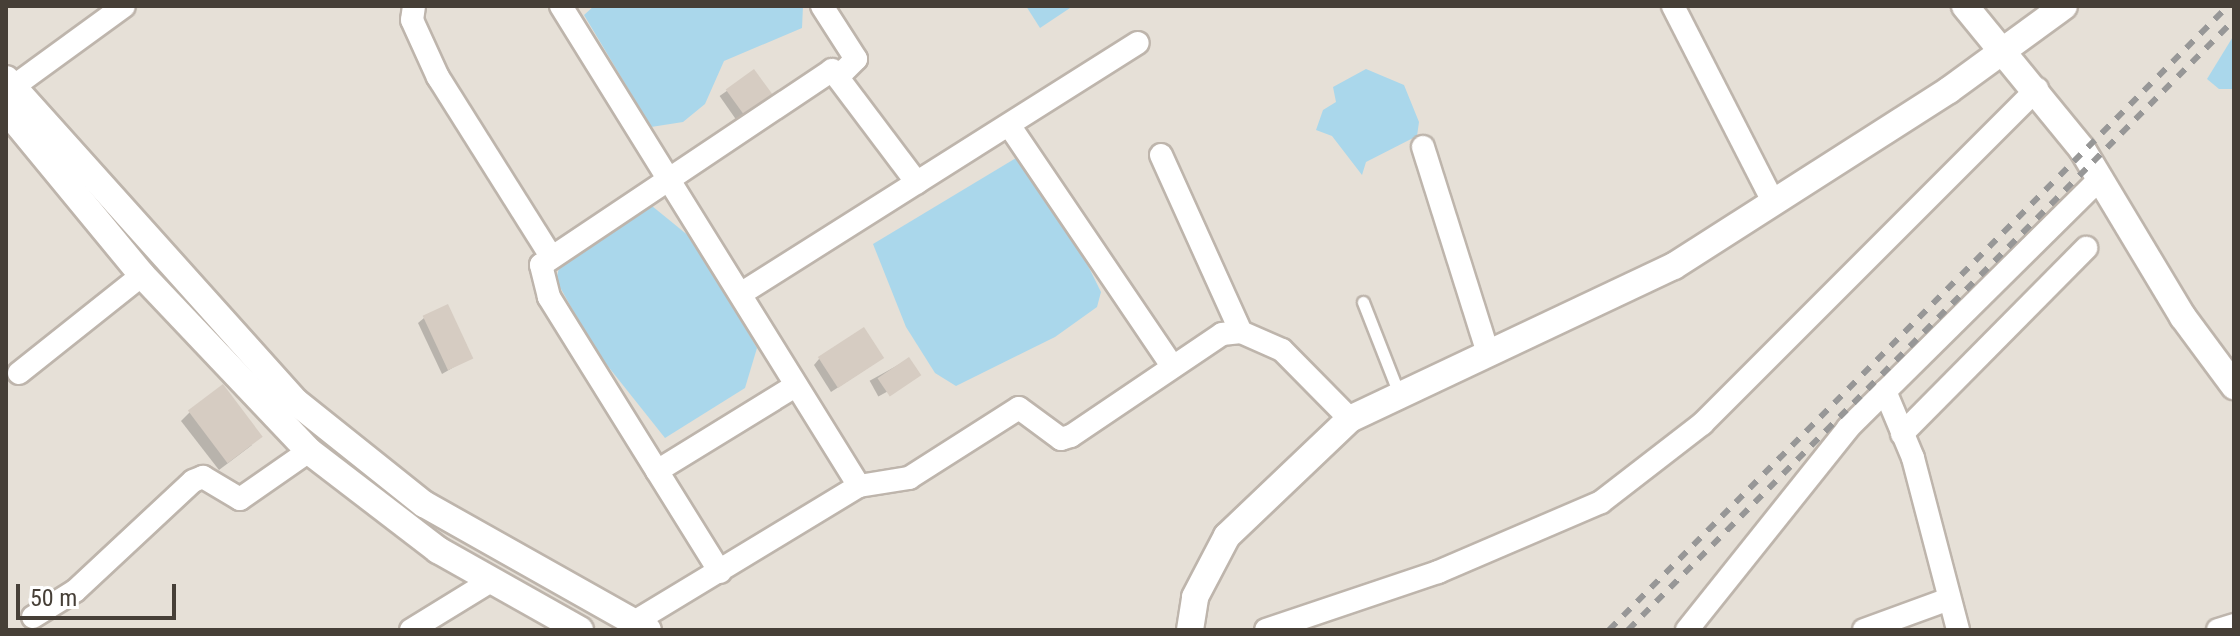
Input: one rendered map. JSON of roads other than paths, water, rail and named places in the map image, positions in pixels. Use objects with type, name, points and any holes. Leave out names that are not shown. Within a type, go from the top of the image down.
[{"type":"street","points":[[8,92],[124,6]]},
{"type":"street","points":[[414,6],[412,20],[438,77],[550,255]]},
{"type":"street","points":[[561,6],[859,486]]},
{"type":"street","points":[[720,572],[549,297],[541,265],[550,255],[818,75],[840,75],[856,59],[822,6]]},
{"type":"street","points":[[1965,6],[2037,89],[2100,179],[2183,317],[2233,380]]},
{"type":"street","points":[[1190,630],[1195,597],[1227,536],[1350,419],[1487,350],[1674,266],[1774,203],[2064,6]]},
{"type":"street","points":[[1679,8],[1774,203]]},
{"type":"street","points":[[742,293],[1011,128],[1138,43]]},
{"type":"street","points":[[840,75],[917,183]]},
{"type":"street","points":[[1266,630],[1438,572],[1601,502],[1702,424],[2037,89]]},
{"type":"street","points":[[8,92],[142,275],[309,451],[489,582],[580,630]]},
{"type":"street","points":[[8,92],[296,402],[424,504],[640,627],[720,572],[859,486],[909,478],[1019,408],[1061,439],[1071,436],[1206,341],[1241,332],[1282,350],[1350,419]]},
{"type":"street","points":[[1011,128],[1171,364]]},
{"type":"street","points":[[1423,147],[1487,350]]},
{"type":"street","points":[[1161,155],[1241,332]]},
{"type":"street","points":[[1687,630],[1885,391],[2100,179]]},
{"type":"street","points":[[1902,434],[2086,248]]},
{"type":"street","points":[[19,373],[142,275]]},
{"type":"street","points":[[657,471],[795,386]]},
{"type":"street","points":[[1885,391],[1902,434],[1958,630]]},
{"type":"street","points":[[33,617],[75,591],[193,481],[203,477],[240,499],[309,451]]},
{"type":"street","points":[[411,630],[489,582]]},
{"type":"street","points":[[1864,630],[1949,599]]},
{"type":"street","points":[[2218,630],[2234,625]]},
{"type":"lane","points":[[1363,302],[1399,394]]},
{"type":"water","points":[[594,6],[803,6],[802,28],[724,61],[705,104],[683,122],[651,127],[584,15]]},
{"type":"water","points":[[1026,6],[1073,6],[1040,28]]},
{"type":"water","points":[[2234,35],[2234,89],[2219,89],[2207,79]]},
{"type":"water","points":[[1366,69],[1404,85],[1419,122],[1417,136],[1366,162],[1362,175],[1332,136],[1316,130],[1323,110],[1336,102],[1333,87]]},
{"type":"water","points":[[1016,158],[1025,159],[1055,199],[1101,292],[1097,307],[1055,337],[956,386],[935,373],[906,327],[873,244]]},
{"type":"water","points":[[652,206],[695,241],[757,348],[745,388],[665,438],[595,350],[556,280],[560,264]]},
{"type":"railway","points":[[1609,630],[2228,6]]},
{"type":"railway","points":[[1628,630],[2234,20]]}]
